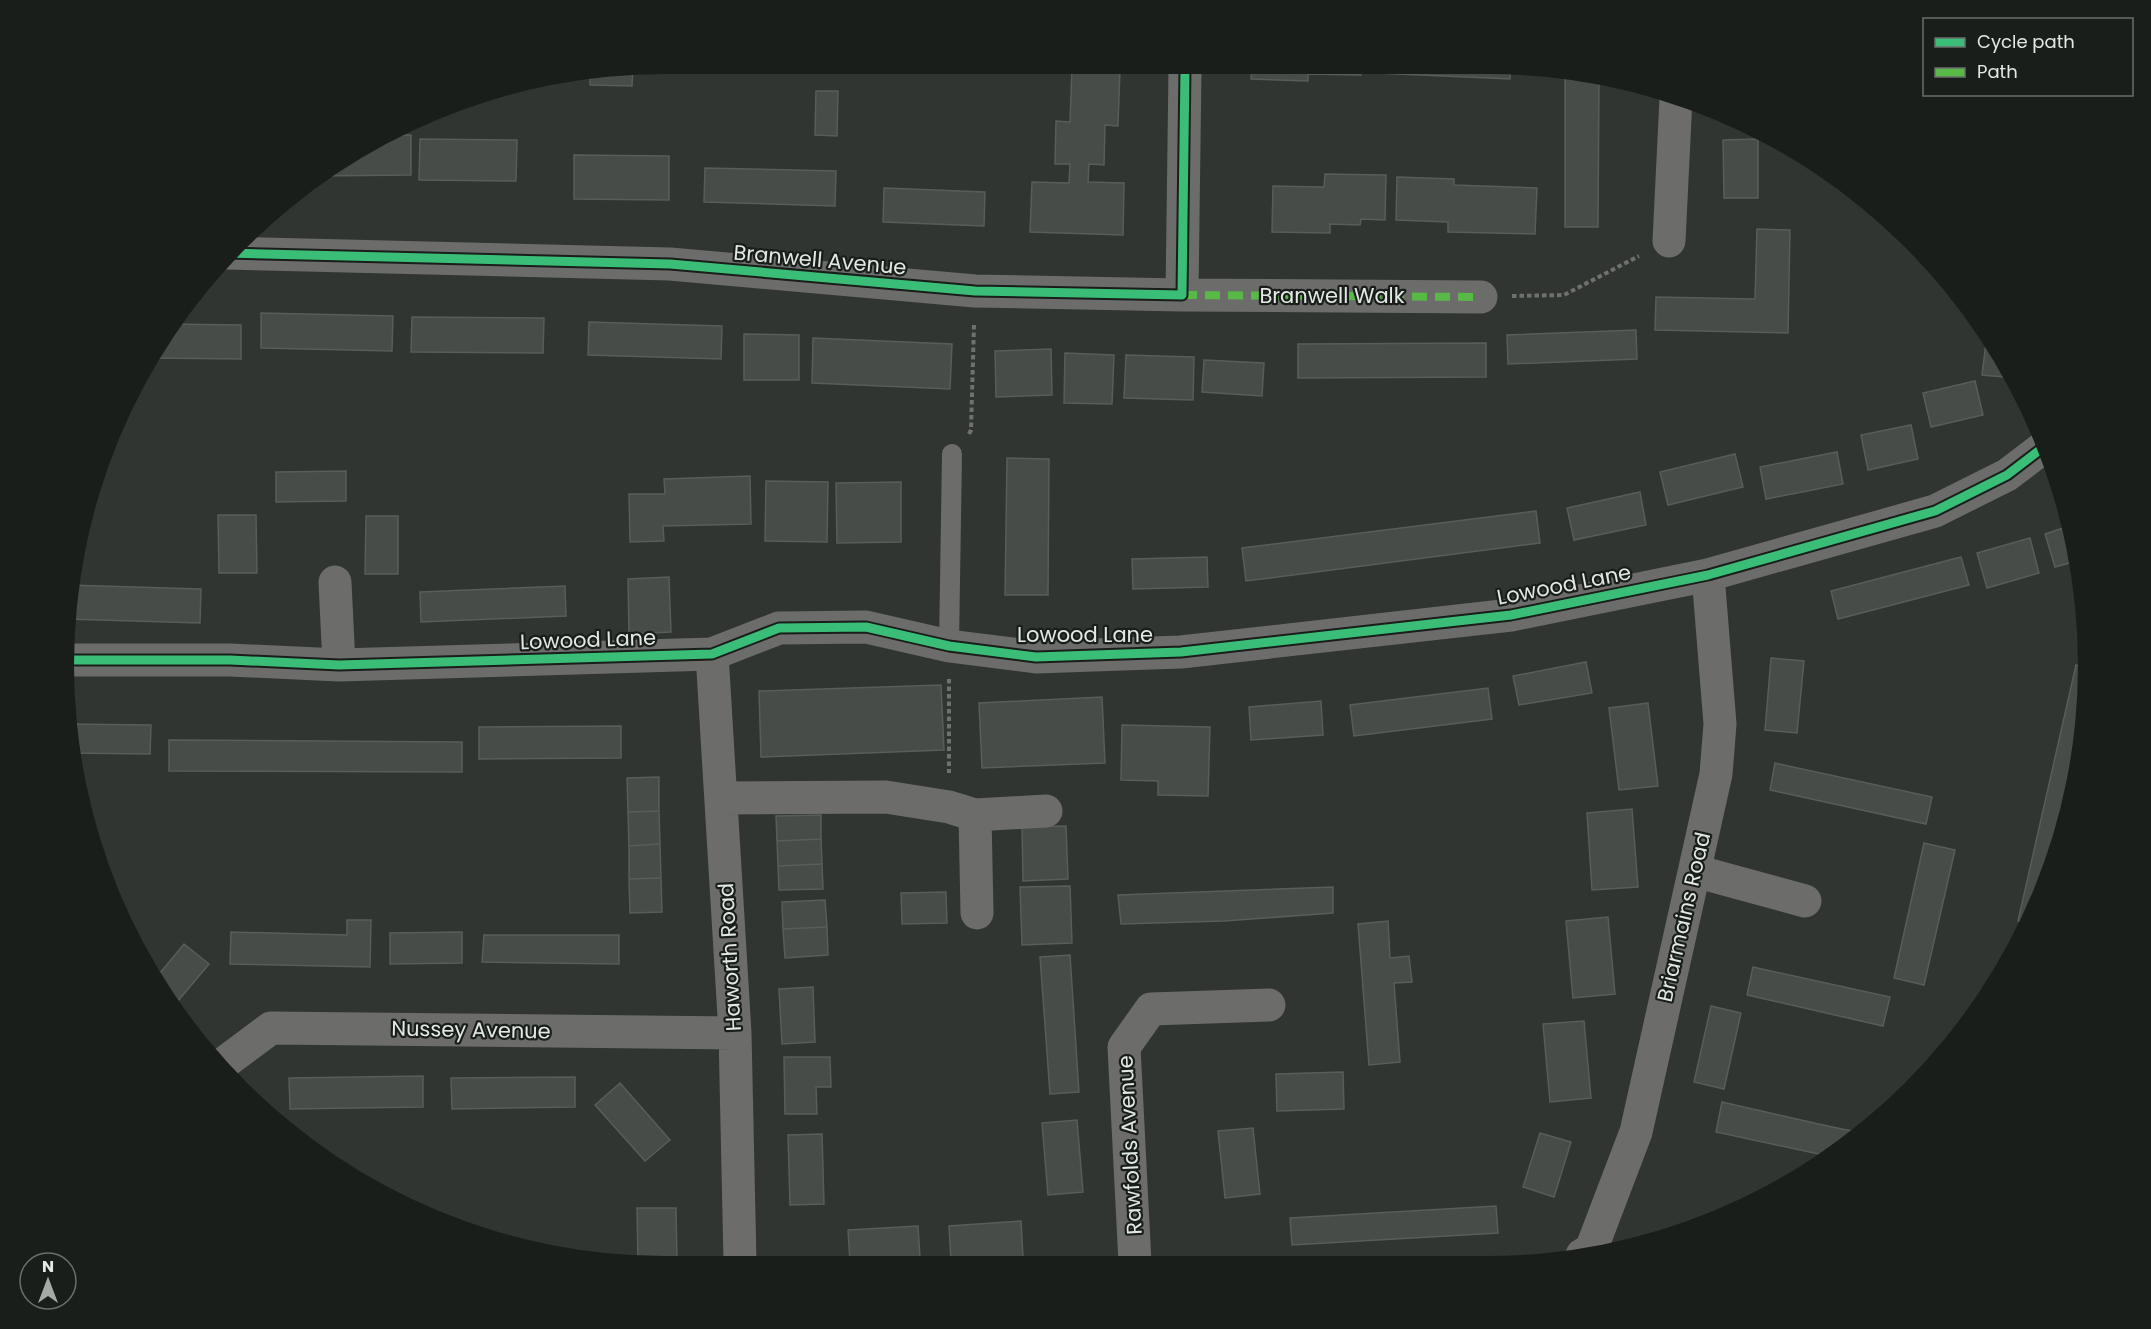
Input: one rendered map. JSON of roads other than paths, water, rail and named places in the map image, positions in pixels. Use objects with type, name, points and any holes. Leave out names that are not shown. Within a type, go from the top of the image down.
[{"type":"street","points":[[1182,295],[1185,74]]},
{"type":"street","points":[[1669,241],[1676,105]]},
{"type":"street","name":"Branwell Avenue","points":[[240,254],[670,264],[975,291],[1182,295]]},
{"type":"street","name":"Branwell Walk","points":[[1182,295],[1481,297]]},
{"type":"street","name":"Lowood Lane","points":[[74,660],[230,660],[339,665],[712,654],[779,628],[866,627],[949,646],[1036,657],[1181,652],[1511,615],[1708,575],[1935,511],[2007,475],[2038,451]]},
{"type":"street","name":"Briarmains Road","points":[[1592,1246],[1636,1132],[1716,774],[1720,724],[1708,575]]},
{"type":"street","points":[[334,582],[339,665]]},
{"type":"street","name":"Haworth Road","points":[[712,654],[735,1033],[740,1256]]},
{"type":"street","points":[[721,798],[886,797],[962,811],[1046,811]]},
{"type":"street","points":[[962,811],[977,913]]},
{"type":"street","points":[[1695,871],[1805,901]]},
{"type":"street","name":"Rawfolds Avenue","points":[[1135,1256],[1124,1047],[1151,1009],[1269,1005]]},
{"type":"street","name":"Nussey Avenue","points":[[227,1061],[271,1028],[735,1033]]},
{"type":"lane","points":[[949,646],[951,454]]}]
